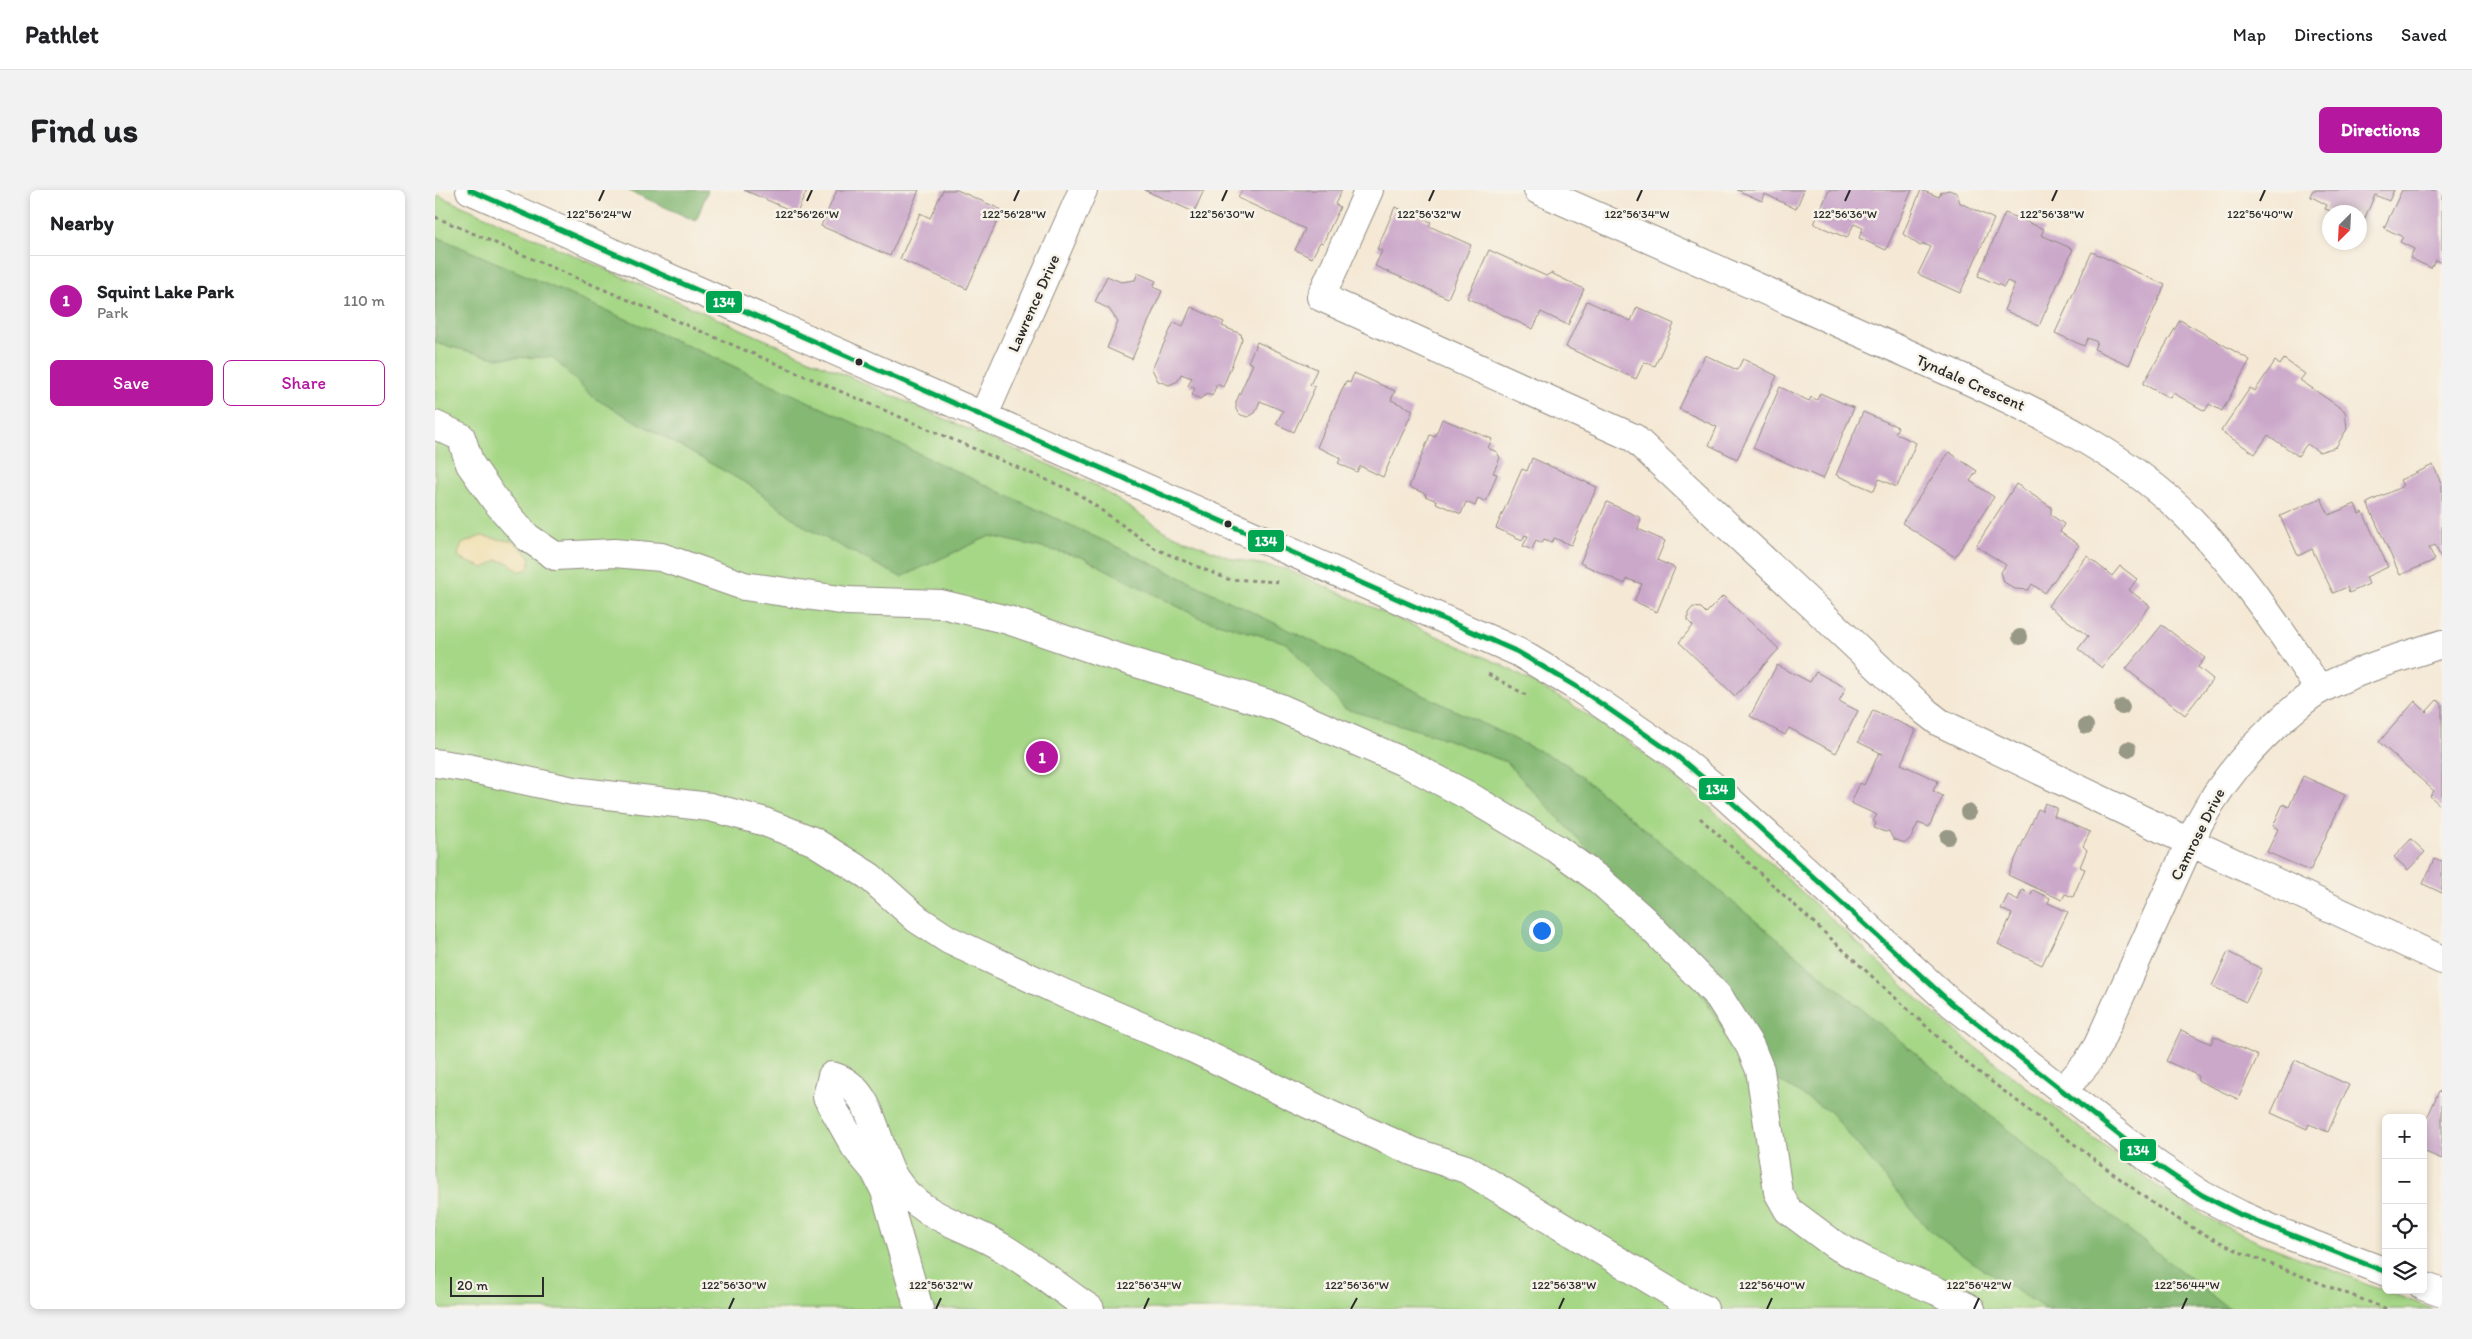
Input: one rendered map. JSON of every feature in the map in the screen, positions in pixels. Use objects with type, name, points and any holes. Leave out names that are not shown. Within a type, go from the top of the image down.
[{"type":"street","points":[[471,190],[1518,652],[1577,687],[1631,723],[1725,796],[1918,974],[2123,1140],[2202,1195],[2277,1231],[2382,1270]]},
{"type":"street","name":"Lawrence Drive","points":[[983,417],[1083,190]]},
{"type":"street","points":[[1369,190],[1321,297],[1634,438],[1925,712],[1939,722],[2442,960]]},
{"type":"street","name":"Tyndale Crescent","points":[[1538,190],[1972,382],[2031,409],[2073,432],[2119,462],[2188,518],[2258,598],[2319,689]]},
{"type":"street","points":[[435,425],[461,437],[470,464],[495,500],[527,537],[555,556],[614,553],[661,557],[744,586],[847,601],[941,604],[1008,620],[1124,659],[1278,707],[1406,763],[1467,795],[1557,850],[1597,878],[1644,920],[1719,997],[1750,1046],[1760,1070],[1778,1192],[1788,1210],[1835,1245],[1971,1309]]},
{"type":"street","name":"Camrose Drive","points":[[2062,1092],[2087,1063],[2098,1045],[2211,800],[2236,766],[2275,726],[2319,689],[2442,644]]},
{"type":"street","points":[[435,763],[468,768],[573,791],[709,807],[761,821],[813,841],[869,876],[917,919],[949,940],[1065,994],[1192,1048],[1333,1116],[1414,1152],[1466,1169],[1682,1299],[1704,1309]]},
{"type":"street","points":[[919,1309],[885,1191],[875,1171],[855,1147],[827,1097],[832,1076],[845,1080],[857,1091],[878,1133],[895,1179],[920,1206],[949,1223],[990,1240],[1024,1261],[1090,1309]]},
{"type":"street","points":[[2427,1287],[2442,1293]]},
{"type":"path","points":[[435,217],[1077,493],[1156,549],[1227,579],[1284,582]]},
{"type":"path","points":[[1485,673],[1529,696]]},
{"type":"path","points":[[1697,814],[1964,1061],[2155,1205],[2198,1231],[2242,1253],[2387,1309]]},
{"type":"green space","points":[[627,190],[708,190],[696,221]]},
{"type":"green space","points":[[435,194],[1095,485],[1168,533],[1233,559],[1286,569],[1502,665],[1569,703],[1622,737],[1675,777],[1930,1010],[1986,1056],[2151,1182],[2210,1219],[2256,1241],[2382,1289],[2382,1294],[2394,1294],[2433,1309],[435,1309]]},
{"type":"green space","points":[[435,236],[718,359],[1136,556],[1566,764],[2120,1223],[2229,1309],[2046,1309],[1978,1266],[1928,1229],[1830,1112],[1741,1058],[1657,923],[1506,762],[1438,736],[1345,709],[1287,643],[1200,618],[1082,557],[990,536],[901,577],[808,529],[751,486],[594,398],[552,357],[496,358],[435,343]]},
{"type":"sand","points":[[481,536],[514,542],[530,556],[529,567],[526,570],[519,571],[509,563],[497,560],[484,568],[460,559],[458,554],[462,544]]},
{"type":"building","points":[[744,190],[807,190],[797,213]]},
{"type":"building","points":[[837,190],[919,190],[890,256],[821,226]]},
{"type":"building","points":[[943,190],[957,190],[1002,210],[967,289],[900,259],[920,213],[930,218]]},
{"type":"building","points":[[1144,190],[1204,190],[1194,212]]},
{"type":"building","points":[[1242,190],[1342,190],[1335,204],[1340,207],[1323,243],[1320,242],[1312,258],[1295,250],[1305,229],[1238,198]]},
{"type":"building","points":[[1737,190],[1804,190],[1796,209],[1765,194],[1762,201]]},
{"type":"building","points":[[1829,190],[1912,190],[1886,250],[1859,238],[1863,228],[1854,224],[1847,238],[1814,224]]},
{"type":"building","points":[[1921,190],[1939,197],[1941,192],[1949,190],[1957,193],[1960,203],[1994,219],[1960,293],[1918,274],[1931,247],[1924,244],[1920,246],[1903,234]]},
{"type":"building","points":[[2313,190],[2394,190],[2389,201],[2375,195],[2367,213],[2367,205],[2327,205],[2310,196]]},
{"type":"building","points":[[2402,190],[2442,190],[2442,263],[2435,260],[2431,268],[2410,258],[2414,249],[2400,242],[2403,237],[2384,228]]},
{"type":"building","points":[[1395,207],[1431,222],[1429,226],[1471,245],[1448,298],[1375,266],[1382,251],[1377,249]]},
{"type":"building","points":[[2005,213],[2044,229],[2041,235],[2073,249],[2039,326],[2004,310],[2015,284],[2007,281],[2004,287],[1978,276]]},
{"type":"building","points":[[1489,250],[1546,276],[1551,273],[1584,289],[1568,325],[1541,312],[1533,329],[1467,298]]},
{"type":"building","points":[[2092,252],[2165,285],[2129,365],[2094,349],[2097,342],[2088,338],[2084,346],[2055,333]]},
{"type":"building","points":[[1138,273],[1156,281],[1153,287],[1162,291],[1132,359],[1107,348],[1118,322],[1109,309],[1095,302],[1107,276],[1121,282],[1135,280]]},
{"type":"building","points":[[1587,301],[1631,321],[1637,307],[1674,324],[1655,366],[1644,362],[1636,379],[1566,347]]},
{"type":"building","points":[[1191,307],[1224,322],[1222,326],[1241,334],[1242,339],[1223,387],[1217,384],[1212,396],[1207,394],[1200,399],[1192,395],[1195,388],[1188,386],[1192,378],[1181,374],[1178,381],[1169,385],[1158,381],[1152,369],[1174,322],[1183,326]]},
{"type":"building","points":[[2180,320],[2250,360],[2222,411],[2209,404],[2205,411],[2173,393],[2170,398],[2143,384]]},
{"type":"building","points":[[1257,342],[1317,369],[1310,385],[1315,387],[1294,432],[1276,424],[1283,411],[1260,401],[1255,413],[1248,417],[1241,415],[1236,410],[1236,402],[1253,364],[1248,362]]},
{"type":"building","points":[[1705,355],[1737,370],[1743,359],[1777,376],[1737,459],[1709,445],[1717,427],[1679,409]]},
{"type":"building","points":[[2284,359],[2305,374],[2300,380],[2345,411],[2347,429],[2336,447],[2319,452],[2307,444],[2298,456],[2268,435],[2255,454],[2221,431],[2250,388],[2255,391],[2275,361],[2280,365]]},
{"type":"building","points":[[1354,373],[1395,391],[1391,400],[1413,410],[1383,477],[1360,466],[1357,472],[1338,463],[1341,458],[1317,447],[1346,381],[1350,383]]},
{"type":"building","points":[[1780,387],[1809,401],[1811,397],[1817,400],[1820,393],[1854,408],[1823,479],[1753,448]]},
{"type":"building","points":[[1863,412],[1898,427],[1895,433],[1916,443],[1897,487],[1879,479],[1874,491],[1836,475]]},
{"type":"building","points":[[1442,419],[1492,439],[1488,448],[1497,452],[1500,458],[1493,473],[1497,474],[1486,502],[1478,498],[1475,506],[1466,502],[1461,514],[1436,503],[1437,501],[1425,496],[1426,494],[1409,487],[1430,435],[1435,437]]},
{"type":"building","points":[[1949,452],[1977,471],[1970,481],[1994,497],[1955,557],[1902,523]]},
{"type":"building","points":[[1532,458],[1597,487],[1571,545],[1554,538],[1552,542],[1544,539],[1542,543],[1536,540],[1532,550],[1523,546],[1528,536],[1525,535],[1522,540],[1496,528],[1522,469],[1527,471]]},
{"type":"building","points":[[2433,465],[2442,485],[2442,560],[2435,545],[2429,548],[2435,560],[2400,575],[2367,503],[2403,486],[2400,480]]},
{"type":"building","points":[[2016,484],[2051,507],[2051,515],[2064,524],[2060,532],[2079,545],[2045,593],[2032,584],[2028,590],[2015,589],[2004,582],[2001,572],[2006,565],[1976,546]]},
{"type":"building","points":[[2321,498],[2329,515],[2355,504],[2359,514],[2363,512],[2388,567],[2366,577],[2369,584],[2349,593],[2347,587],[2333,593],[2312,549],[2298,556],[2280,516]]},
{"type":"building","points":[[1607,502],[1641,518],[1638,529],[1665,541],[1657,560],[1675,568],[1657,612],[1634,601],[1642,584],[1627,579],[1625,584],[1580,563]]},
{"type":"building","points":[[2087,556],[2112,576],[2120,566],[2137,579],[2129,590],[2150,606],[2102,668],[2078,649],[2088,636],[2048,606]]},
{"type":"building","points":[[1723,596],[1779,649],[1735,696],[1679,642],[1693,626],[1688,621],[1688,613],[1693,607],[1701,608],[1706,613]]},
{"type":"building","points":[[2162,625],[2205,658],[2198,667],[2213,679],[2185,715],[2126,669]]},
{"type":"building","points":[[1777,665],[1810,682],[1816,672],[1846,688],[1839,701],[1858,711],[1836,753],[1789,728],[1785,735],[1750,716]]},
{"type":"building","points":[[2437,700],[2442,704],[2442,807],[2430,796],[2434,791],[2379,742],[2415,701],[2426,712]]},
{"type":"building","points":[[1873,710],[1916,730],[1901,764],[1938,781],[1933,791],[1943,796],[1929,827],[1918,823],[1911,838],[1905,843],[1893,839],[1889,831],[1885,832],[1874,828],[1876,823],[1873,821],[1877,815],[1851,803],[1860,783],[1864,785],[1879,753],[1883,754],[1858,742]]},
{"type":"building","points":[[2303,776],[2345,795],[2310,871],[2267,852],[2278,829],[2273,826],[2283,804],[2289,807]]},
{"type":"building","points":[[2045,803],[2057,808],[2054,816],[2090,832],[2083,846],[2087,850],[2080,867],[2085,869],[2073,897],[2065,894],[2062,900],[2008,875],[2038,809],[2042,811]]},
{"type":"building","points":[[2411,839],[2425,852],[2408,870],[2394,857]]},
{"type":"building","points":[[2434,859],[2442,862],[2442,893],[2423,884]]},
{"type":"building","points":[[2022,890],[2031,894],[2033,890],[2050,898],[2048,903],[2068,912],[2042,965],[1998,944],[2012,914],[2001,909],[2008,895],[2018,900]]},
{"type":"building","points":[[2228,952],[2262,969],[2246,1002],[2212,986]]},
{"type":"building","points":[[2181,1030],[2211,1044],[2214,1036],[2258,1056],[2238,1099],[2197,1080],[2199,1076],[2166,1061]]},
{"type":"building","points":[[2295,1060],[2349,1085],[2328,1132],[2309,1124],[2307,1129],[2271,1113]]},
{"type":"building","points":[[2439,1091],[2442,1093],[2442,1159],[2427,1153],[2427,1118]]},
{"type":"transit line","name":"134","points":[[470,190],[1518,652],[1577,687],[1678,757],[1725,796],[1951,1003],[2157,1165],[2202,1195],[2241,1215],[2382,1270]]},
{"type":"place","name":"Squint Lake Park","points":[[1042,757]]}]
